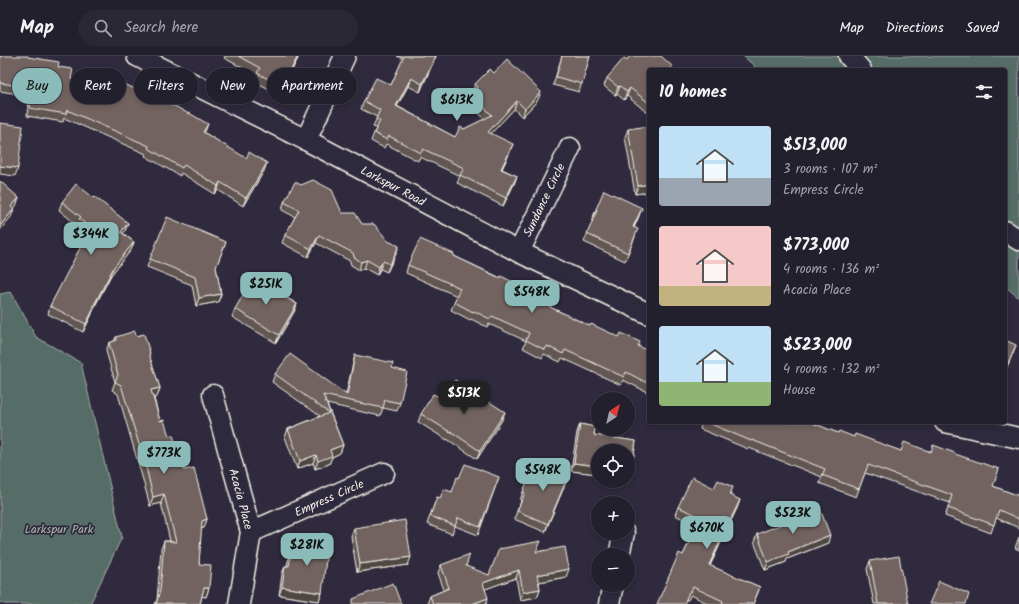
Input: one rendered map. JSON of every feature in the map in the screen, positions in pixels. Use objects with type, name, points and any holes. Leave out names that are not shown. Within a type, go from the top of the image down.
[{"type":"street","name":"Larkspur Road","points":[[137,56],[306,140],[519,252],[647,313]]},
{"type":"street","points":[[306,140],[345,56]]},
{"type":"street","points":[[849,56],[859,68]]},
{"type":"street","name":"Sundance Circle","points":[[519,252],[570,148]]},
{"type":"street","points":[[1007,231],[1019,240]]},
{"type":"street","name":"Acacia Place","points":[[213,395],[251,532],[239,604]]},
{"type":"street","points":[[954,424],[1019,438]]},
{"type":"street","name":"Empress Circle","points":[[251,532],[384,473]]},
{"type":"street","points":[[609,604],[612,592]]},
{"type":"green space","points":[[743,56],[1019,56],[1019,298],[1007,288],[1007,68],[757,68]]},
{"type":"green space","name":"Larkspur Park","points":[[11,292],[36,337],[81,363],[122,537],[90,604],[4,604],[0,602],[0,294]]},
{"type":"building","points":[[0,56],[28,56],[59,62],[58,67],[70,69],[70,104],[126,104],[126,85],[134,88],[134,104],[173,105],[208,124],[203,132],[246,158],[249,152],[267,163],[246,198],[220,182],[218,186],[184,165],[182,168],[148,148],[149,146],[67,110],[66,114],[30,108],[31,104],[62,104],[62,68],[12,68],[12,85],[0,83]]},
{"type":"building","points":[[238,56],[298,56],[292,68],[267,68],[267,78],[259,74],[260,68]]},
{"type":"building","points":[[404,56],[436,56],[422,84],[411,78],[396,106],[455,137],[460,127],[464,129],[492,115],[471,95],[478,87],[475,84],[490,69],[494,73],[507,59],[541,92],[525,109],[517,101],[488,132],[513,144],[501,169],[517,176],[506,198],[460,175],[464,168],[423,149],[421,153],[389,136],[387,140],[374,133],[380,121],[376,119],[380,110],[364,101],[376,78],[391,85]]},
{"type":"building","points":[[562,56],[590,56],[582,84],[556,77]]},
{"type":"building","points":[[630,56],[661,56],[672,66],[670,68],[647,68],[647,101],[630,88],[627,92],[607,78],[624,58],[627,60]]},
{"type":"building","points":[[0,123],[23,126],[18,168],[0,166]]},
{"type":"building","points":[[647,126],[647,184],[638,186],[628,129]]},
{"type":"building","points":[[313,180],[332,190],[342,213],[355,213],[362,224],[374,224],[388,241],[399,246],[390,264],[383,261],[379,267],[367,260],[361,262],[354,257],[353,253],[319,235],[311,249],[285,235],[299,210],[284,202],[295,182],[301,185]]},
{"type":"building","points":[[0,181],[19,198],[11,207],[14,209],[0,226]]},
{"type":"building","points":[[76,184],[128,223],[121,232],[134,242],[114,267],[86,324],[50,306],[81,246],[94,230],[79,219],[81,217],[62,202]]},
{"type":"building","points":[[604,190],[642,208],[633,227],[638,229],[628,253],[587,234]]},
{"type":"building","points":[[167,217],[226,242],[216,267],[221,294],[199,298],[195,277],[150,259]]},
{"type":"building","points":[[420,239],[454,254],[454,256],[500,278],[501,276],[552,302],[550,307],[590,326],[591,324],[619,337],[621,333],[640,342],[638,346],[647,350],[647,383],[626,372],[624,377],[565,350],[563,354],[547,346],[545,350],[526,340],[529,333],[492,316],[490,319],[474,311],[473,312],[454,302],[460,288],[408,265]]},
{"type":"building","points":[[254,275],[270,284],[268,287],[297,304],[279,335],[235,309]]},
{"type":"building","points":[[135,331],[136,336],[144,334],[160,388],[151,390],[160,421],[164,420],[169,436],[173,435],[184,470],[194,468],[207,519],[202,521],[199,564],[211,565],[209,588],[204,588],[200,604],[156,604],[160,591],[164,541],[176,542],[164,494],[153,497],[147,471],[121,385],[115,382],[118,375],[109,343],[117,340],[116,337]]},
{"type":"building","points":[[1007,341],[1016,345],[1007,365]]},
{"type":"building","points":[[290,354],[347,395],[355,355],[393,363],[392,368],[407,372],[400,403],[385,400],[383,408],[323,395],[343,445],[330,450],[332,456],[318,461],[316,455],[300,461],[288,429],[329,413],[275,374]]},
{"type":"building","points":[[455,380],[505,412],[480,451],[421,414],[433,394],[443,399]]},
{"type":"building","points":[[580,424],[591,426],[591,436],[636,441],[635,448],[635,444],[591,444],[591,465],[574,463]]},
{"type":"building","points":[[711,424],[815,424],[838,433],[839,431],[854,437],[855,434],[901,451],[904,442],[931,452],[933,445],[999,469],[993,486],[1019,496],[1019,519],[999,510],[994,525],[948,508],[952,495],[868,465],[859,489],[822,475],[825,469],[752,440],[751,441]]},
{"type":"building","points":[[539,461],[569,474],[548,524],[517,511],[525,493],[523,492],[529,476],[533,477]]},
{"type":"building","points":[[465,464],[499,477],[480,527],[458,518],[455,526],[430,516],[437,497],[440,498],[444,489],[452,492],[457,477],[459,478]]},
{"type":"building","points":[[692,477],[714,488],[718,480],[733,487],[730,495],[740,500],[709,565],[760,587],[753,604],[722,604],[723,601],[693,587],[684,604],[657,604],[679,553],[683,555],[698,524],[693,522],[696,515],[678,507]]},
{"type":"building","points":[[820,509],[830,535],[768,562],[757,534]]},
{"type":"building","points":[[405,520],[411,557],[360,564],[354,528]]},
{"type":"building","points":[[323,533],[328,542],[322,593],[282,587],[285,566],[289,566],[291,553]]},
{"type":"building","points":[[541,541],[536,552],[565,547],[569,569],[537,575],[540,589],[523,592],[519,570],[483,583],[488,598],[472,604],[433,604],[430,596],[449,588],[441,565],[470,554],[466,566],[489,575],[499,549]]},
{"type":"building","points":[[899,556],[908,604],[878,604],[870,561]]},
{"type":"building","points":[[939,581],[969,594],[966,604],[929,604]]},
{"type":"building","points":[[393,583],[401,604],[353,604],[353,599]]}]
